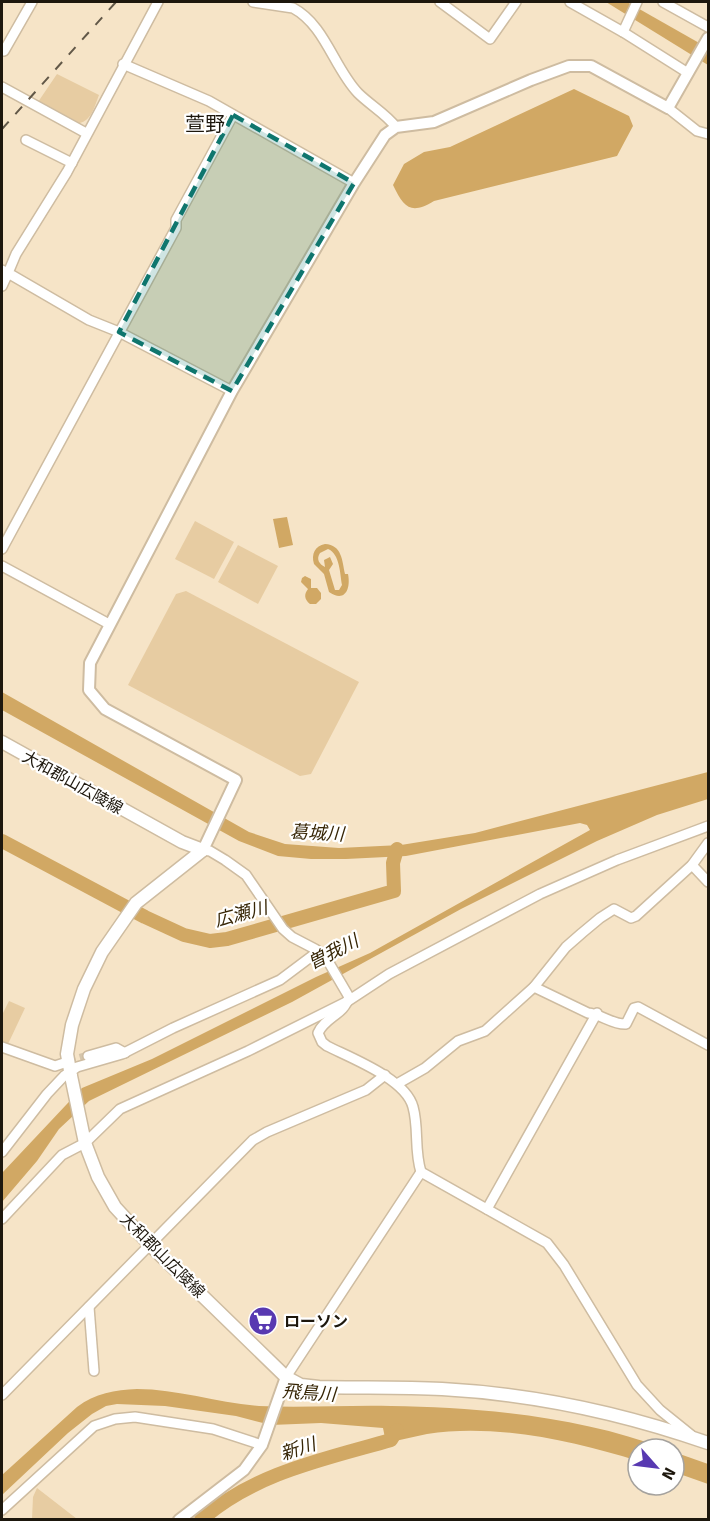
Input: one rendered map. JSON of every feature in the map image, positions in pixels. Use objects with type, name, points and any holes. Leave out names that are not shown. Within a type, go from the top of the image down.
[{"type":"main road","name":"大和郡山広陵線","points":[[2,742],[182,842],[204,845]]},
{"type":"main road","name":"大和郡山広陵線","points":[[204,845],[135,903],[102,952],[84,989],[72,1025],[68,1054],[69,1070],[84,1138],[98,1178],[115,1207],[150,1245],[286,1377],[301,1384],[319,1387],[441,1389],[489,1393],[571,1405],[653,1424],[708,1443]]},
{"type":"street","points":[[4,51],[32,2]]},
{"type":"street","points":[[2,286],[5,272],[72,163],[158,2]]},
{"type":"street","points":[[253,2],[293,8],[298,11],[317,31],[358,93],[388,117],[396,127]]},
{"type":"street","points":[[440,2],[489,39],[516,2]]},
{"type":"street","points":[[570,2],[623,28],[690,70]]},
{"type":"street","points":[[623,28],[637,2]]},
{"type":"street","points":[[663,2],[708,27]]},
{"type":"street","points":[[668,108],[708,38]]},
{"type":"street","points":[[123,64],[209,101],[354,183]]},
{"type":"street","points":[[348,999],[325,956],[292,938],[273,915],[246,874],[204,845],[236,780],[105,710],[89,690],[90,663],[232,391],[354,183],[385,135],[396,127],[434,122],[569,66],[591,66],[668,108],[697,130],[708,134]]},
{"type":"street","points":[[2,87],[87,134]]},
{"type":"street","points":[[2,549],[176,228],[176,220],[232,115]]},
{"type":"street","points":[[26,140],[72,163]]},
{"type":"street","points":[[5,272],[89,320],[119,332],[232,391]]},
{"type":"street","points":[[2,566],[110,624]]},
{"type":"street","points":[[2,1219],[62,1155],[120,1110],[248,1051],[348,999],[472,928],[540,894],[617,860],[708,826]]},
{"type":"street","points":[[397,1084],[425,1068],[458,1041],[485,1030],[534,987],[566,947],[600,918],[614,909],[631,918],[636,916],[692,865],[708,843]]},
{"type":"street","points":[[692,865],[708,882]]},
{"type":"street","points":[[2,1152],[47,1094],[69,1070],[125,1053],[173,1028],[280,980],[312,957],[325,956]]},
{"type":"street","points":[[534,987],[620,1024],[626,1024],[634,1008],[638,1007],[708,1045]]},
{"type":"street","points":[[348,999],[343,1010],[321,1025],[318,1033],[322,1042],[385,1075],[397,1084],[413,1106],[416,1153],[421,1172],[548,1243],[564,1265],[637,1385],[660,1410],[696,1438]]},
{"type":"street","points":[[487,1209],[597,1013]]},
{"type":"street","points":[[2,1047],[69,1070]]},
{"type":"street","points":[[88,1056],[116,1048],[125,1053]]},
{"type":"street","points":[[2,1395],[253,1140],[366,1090],[385,1075]]},
{"type":"street","points":[[179,1520],[244,1470],[262,1445],[286,1377],[421,1172]]},
{"type":"street","points":[[89,1307],[94,1371]]},
{"type":"street","points":[[653,1424],[660,1417],[660,1410]]},
{"type":"street","points":[[2,1510],[94,1426],[115,1419],[135,1417],[213,1430],[262,1445]]},
{"type":"highlighted area","points":[[233,115],[354,183],[232,391],[119,332]]},
{"type":"shaded area","points":[[606,2],[627,2],[708,48],[708,65]]},
{"type":"shaded area","points":[[57,74],[99,95],[90,115],[84,122],[73,123],[38,102]]},
{"type":"shaded area","points":[[574,89],[629,116],[633,126],[617,156],[434,201],[419,208],[409,207],[401,199],[393,185],[404,164],[424,152],[450,147]]},
{"type":"shaded area","points":[[287,517],[293,545],[279,548],[273,519]]},
{"type":"shaded area","points":[[195,521],[234,542],[214,579],[175,559]]},
{"type":"shaded area","points":[[325,544],[338,550],[345,574],[348,574],[349,585],[343,595],[339,596],[329,592],[324,574],[314,564],[315,551]],"holes":[[[328,549],[332,552],[340,570],[342,585],[339,590],[335,590],[329,570],[333,564],[330,557],[324,560],[325,567],[318,559],[320,553]]]},
{"type":"shaded area","points":[[238,545],[278,566],[258,604],[218,582]]},
{"type":"shaded area","points":[[305,576],[311,579],[311,588],[317,588],[321,593],[321,599],[316,604],[310,604],[306,598],[308,589],[301,582]]},
{"type":"shaded area","points":[[186,591],[359,682],[311,774],[300,776],[128,685],[176,594]]},
{"type":"shaded area","points":[[2,692],[249,832],[285,844],[339,848],[401,845],[475,833],[708,772],[708,799],[657,815],[597,841],[461,909],[292,1002],[89,1101],[59,1129],[37,1161],[2,1202],[2,1173],[82,1088],[152,1059],[316,977],[370,953],[590,830],[587,825],[580,823],[406,856],[311,859],[278,856],[239,841],[2,710]]},
{"type":"shaded area","points":[[9,1001],[25,1008],[8,1044],[2,1042],[2,1015]]},
{"type":"shaded area","points":[[121,1390],[168,1391],[259,1406],[391,1406],[495,1412],[565,1422],[629,1437],[626,1437],[626,1458],[561,1441],[506,1432],[453,1431],[386,1443],[383,1428],[321,1423],[271,1425],[236,1416],[165,1406],[117,1404],[106,1406],[92,1414],[68,1433],[2,1495],[2,1475],[77,1407],[91,1398]]},
{"type":"shaded area","points":[[686,1456],[708,1464],[708,1484],[686,1476]]},
{"type":"shaded area","points":[[37,1488],[77,1519],[32,1519],[33,1497]]},
{"type":"waterway","name":"広瀬川","points":[[2,841],[145,917],[184,935],[210,941],[227,939],[394,891],[393,863],[397,849]]},
{"type":"waterway","name":"新川","points":[[201,1520],[244,1490],[267,1479],[316,1461],[391,1440],[397,1430]]},
{"type":"tunnel","points":[[67,1062],[88,1056]]},
{"type":"railway","points":[[2,129],[116,2]]},
{"type":"place","name":"ローソン","points":[[263,1321]]},
{"type":"district","name":"萱野","points":[[205,124]]},
{"type":"water label","name":"葛城川","points":[[317,833]]},
{"type":"water label","name":"曽我川","points":[[333,952]]},
{"type":"water label","name":"飛鳥川","points":[[309,1393]]}]
